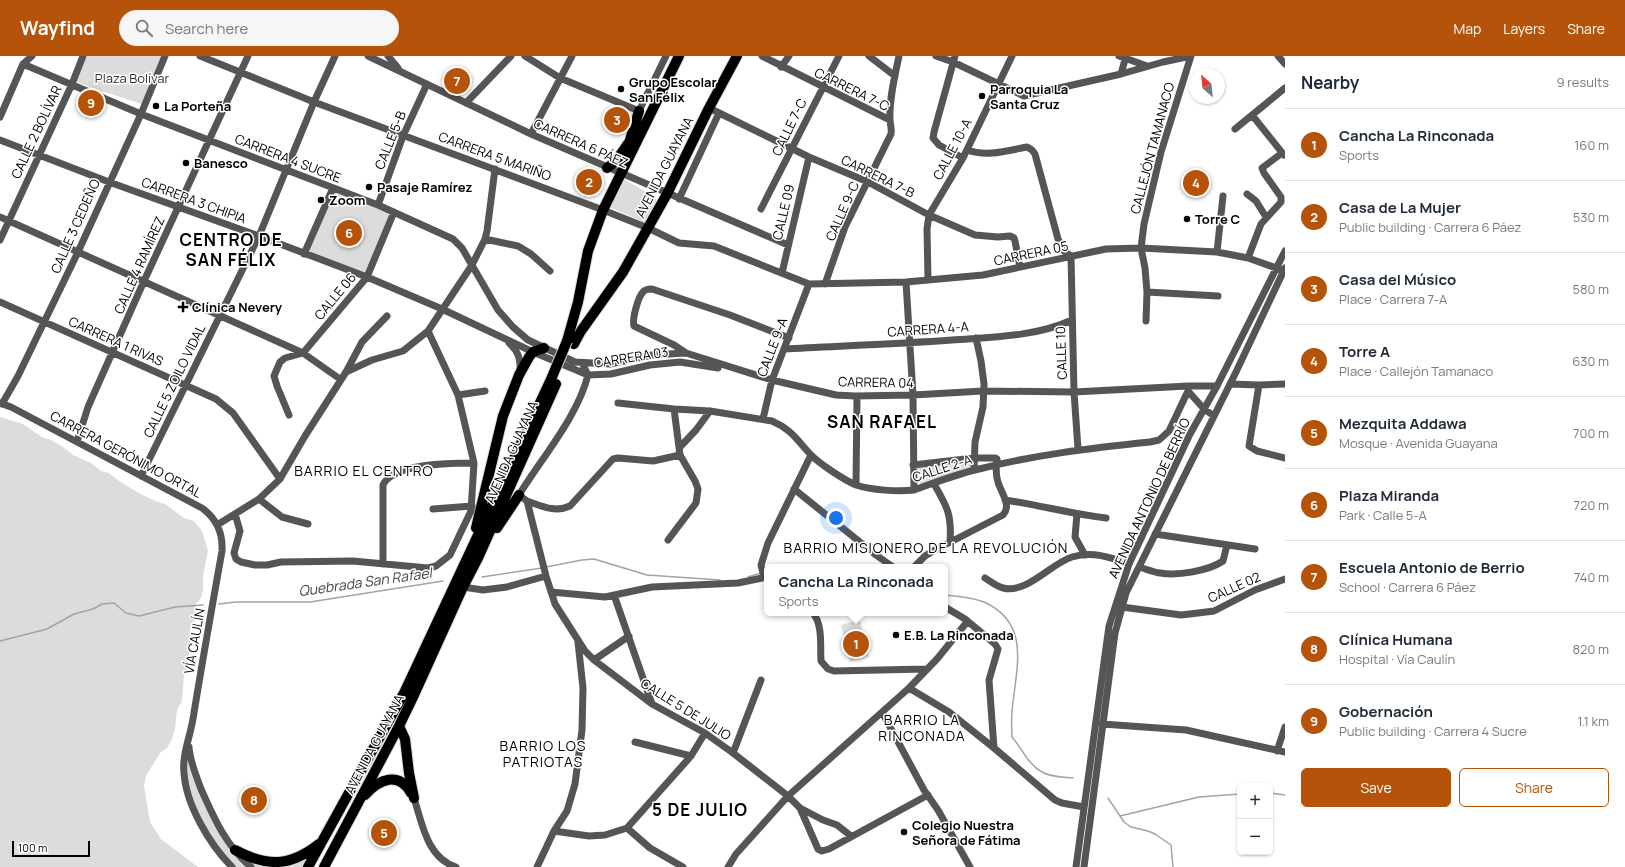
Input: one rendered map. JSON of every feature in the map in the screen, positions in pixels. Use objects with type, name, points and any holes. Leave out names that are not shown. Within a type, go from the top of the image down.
[{"type":"highway","name":"AVENIDA GUAYANA","points":[[308,867],[404,693],[473,556],[555,378],[571,343],[588,251],[603,210],[679,56]]},
{"type":"highway","name":"AVENIDA GUAYANA","points":[[571,343],[623,272],[667,194],[709,108],[738,56]]},
{"type":"highway","points":[[628,158],[630,140],[639,111]]},
{"type":"highway","points":[[607,168],[617,161],[630,140],[644,127]]},
{"type":"highway","points":[[473,556],[503,416],[519,376],[529,357],[533,352],[544,348]]},
{"type":"highway","points":[[473,556],[518,495]]},
{"type":"highway","name":"AVENIDA GUAYANA","points":[[324,867],[399,726],[463,587],[473,556]]},
{"type":"highway","points":[[399,726],[405,739],[414,798]]},
{"type":"highway","points":[[358,802],[370,788],[380,782],[392,779],[402,781],[414,798]]},
{"type":"highway","points":[[235,850],[257,861],[282,864],[304,856],[323,840]]},
{"type":"highway","points":[[333,867],[335,845]]},
{"type":"street","points":[[0,117],[23,64],[32,56]]},
{"type":"street","name":"CALLE 2 BOLÍVAR","points":[[0,240],[72,84],[83,56]]},
{"type":"street","name":"CALLE 3 CEDEÑO","points":[[1,404],[18,376],[78,252],[141,114],[165,56]]},
{"type":"street","name":"CARRERA 5 MARIÑO","points":[[200,56],[314,102],[603,210],[648,228],[679,243],[714,246],[782,273]]},
{"type":"street","name":"CALLE 4 RAMÍREZ","points":[[77,442],[88,407],[144,281],[248,56]]},
{"type":"street","name":"CALLE 5 ZOILO VIDAL","points":[[141,476],[260,236],[314,102],[335,56]]},
{"type":"street","name":"CARRERA 6 PÁEZ","points":[[368,56],[378,58],[427,84],[531,134],[788,245]]},
{"type":"street","points":[[388,56],[400,70]]},
{"type":"street","points":[[466,103],[511,56]]},
{"type":"street","points":[[525,56],[560,78],[639,111],[666,56]]},
{"type":"street","points":[[531,134],[572,56]]},
{"type":"street","name":"CARRERA 7-C","points":[[762,56],[890,120]]},
{"type":"street","points":[[781,66],[789,56]]},
{"type":"street","name":"CALLE 7-C","points":[[761,209],[839,56]]},
{"type":"street","points":[[869,56],[895,76]]},
{"type":"street","name":"CALLE 9-C","points":[[825,284],[845,227],[891,134],[892,127],[890,120],[895,76],[900,56]]},
{"type":"street","points":[[936,56],[954,59],[1024,96],[1191,56]]},
{"type":"street","name":"CALLE 10-A","points":[[928,280],[927,229],[929,215],[963,158],[1012,56]]},
{"type":"street","name":"CALLEJÓN TAMANACO","points":[[1146,321],[1147,292],[1145,268],[1141,248],[1144,224],[1161,152],[1191,56]]},
{"type":"street","points":[[1278,56],[1285,64]]},
{"type":"street","points":[[1121,74],[1123,57],[1147,66]]},
{"type":"street","points":[[954,59],[933,138],[939,145],[963,158]]},
{"type":"street","name":"CARRERA 4 SUCRE","points":[[23,64],[141,114],[378,205],[452,239],[462,248],[498,310],[513,327],[528,340],[544,348]]},
{"type":"street","name":"CALLE 5-B","points":[[378,205],[403,136],[427,84]]},
{"type":"street","points":[[1235,129],[1285,88]]},
{"type":"street","name":"CARRERA 7-B","points":[[709,108],[792,149],[868,182],[929,215],[975,235],[998,237],[1010,236],[1014,238],[1020,267]]},
{"type":"street","points":[[679,199],[719,113]]},
{"type":"street","points":[[1248,258],[1259,228],[1266,217],[1279,205],[1281,199],[1264,173],[1263,167],[1284,154],[1252,115]]},
{"type":"street","name":"CARRERA 3 CHIPIA","points":[[0,140],[38,156],[178,208],[260,236],[367,277],[442,309],[533,352]]},
{"type":"street","points":[[967,150],[988,154],[1027,147],[1032,150],[1035,154],[1058,239],[1064,251],[1071,256]]},
{"type":"street","name":"CALLE 09","points":[[782,273],[808,156]]},
{"type":"street","points":[[346,372],[372,360],[403,351],[428,331],[472,265],[485,239],[495,169]]},
{"type":"street","points":[[304,254],[333,188]]},
{"type":"street","points":[[1247,194],[1256,201],[1266,217]]},
{"type":"street","points":[[1216,252],[1223,196]]},
{"type":"street","name":"CALLE 06","points":[[303,353],[367,277],[394,212]]},
{"type":"street","points":[[0,216],[303,353],[340,379]]},
{"type":"street","points":[[485,239],[518,246],[531,254],[550,271]]},
{"type":"street","name":"CARRERA 05","points":[[782,273],[809,284],[906,282],[983,275],[1106,249],[1141,248],[1216,252],[1248,258],[1283,269]]},
{"type":"street","name":"AVENIDA ANTONIO DE BERRÍO","points":[[1084,867],[1115,632],[1126,592],[1230,384],[1283,269],[1285,251]]},
{"type":"street","name":"CALLE 10","points":[[1071,256],[1074,392],[1078,449]]},
{"type":"street","name":"AVENIDA ANTONIO DE BERRÍO","points":[[1076,867],[1109,626],[1129,564],[1190,434],[1283,269]]},
{"type":"street","points":[[906,282],[913,395],[914,490]]},
{"type":"street","name":"CALLE 9-A","points":[[763,419],[772,380],[809,284]]},
{"type":"street","points":[[686,354],[674,345],[634,326],[632,320],[642,292],[647,289],[652,289],[730,315],[789,338]]},
{"type":"street","points":[[1147,292],[1218,296]]},
{"type":"street","name":"CARRERA 1 RIVAS","points":[[0,302],[216,399],[233,413],[280,479]]},
{"type":"street","points":[[218,525],[259,499],[280,479],[340,379],[346,372],[362,342],[387,316]]},
{"type":"street","name":"CARRERA 4-A","points":[[784,349],[910,343],[976,338],[1033,332],[1072,320]]},
{"type":"street","points":[[235,514],[240,531],[234,554],[236,560],[241,562],[267,565],[281,562],[353,561],[428,568],[436,566],[450,555],[472,506],[474,463],[458,395],[428,331]]},
{"type":"street","points":[[501,337],[514,347],[519,355],[521,362],[519,376]]},
{"type":"street","points":[[974,470],[975,442],[983,407],[983,372],[976,338]]},
{"type":"street","name":"CARRERA 04","points":[[544,348],[575,362],[582,363],[610,364],[652,355],[686,354],[772,380],[836,395],[913,395],[983,391],[1074,392],[1217,386]]},
{"type":"street","name":"CARRERA 03","points":[[533,352],[588,375],[611,374],[650,365],[680,362],[736,370]]},
{"type":"street","points":[[289,415],[274,376],[280,362],[285,358],[303,353]]},
{"type":"street","points":[[582,363],[588,375],[586,384],[575,407],[518,495],[527,501],[562,510],[570,506],[613,459],[618,458],[653,461],[680,455]]},
{"type":"street","points":[[1230,384],[1285,384]]},
{"type":"street","points":[[1259,385],[1249,446],[1257,451],[1285,458]]},
{"type":"street","points":[[1188,388],[1204,410],[1214,416]]},
{"type":"street","name":"CALLE 2-A","points":[[618,403],[710,411],[763,419],[781,425],[798,439],[811,455],[825,467],[856,485],[905,491],[914,490],[974,470],[996,465],[1078,449],[1159,440],[1169,431],[1188,388]]},
{"type":"street","points":[[458,395],[485,391]]},
{"type":"street","points":[[856,485],[857,396]]},
{"type":"street","name":"CARRERA GERÓNIMO ORTAL","points":[[1,404],[11,407],[202,508],[212,516],[218,525],[222,544]]},
{"type":"street","points":[[668,540],[696,502],[698,495],[695,481],[680,455],[674,409]]},
{"type":"street","points":[[680,447],[696,430],[710,411]]},
{"type":"street","points":[[551,592],[605,597],[652,587],[738,583],[764,576],[761,565],[768,543],[811,455]]},
{"type":"street","points":[[913,465],[993,457],[997,459],[997,480],[1005,500],[1006,511],[1003,516],[925,556],[917,564]]},
{"type":"street","points":[[383,564],[383,485],[386,478],[393,474],[427,464],[474,463]]},
{"type":"street","points":[[934,484],[948,510],[951,524],[950,542]]},
{"type":"street","points":[[794,489],[889,564]]},
{"type":"street","points":[[259,499],[282,517],[308,524]]},
{"type":"street","points":[[1005,500],[1106,518]]},
{"type":"street","name":"CALLE 5 DE JULIO","points":[[527,501],[545,574],[555,604],[578,642],[594,660],[652,704],[704,733],[734,753],[788,796],[800,808],[818,849],[822,851],[826,850],[851,836]]},
{"type":"street","points":[[433,509],[472,506]]},
{"type":"street","points":[[1077,514],[1075,537],[1085,555]]},
{"type":"street","points":[[1155,534],[1255,549]]},
{"type":"street","name":"VÍA CAULÍN","points":[[222,544],[183,766],[189,796],[209,837],[232,867]]},
{"type":"street","points":[[1139,567],[1160,573],[1191,572],[1213,567],[1223,561],[1227,545]]},
{"type":"street","points":[[985,578],[1002,588],[1016,588],[1030,583],[1062,561],[1073,556],[1107,555],[1129,564]]},
{"type":"street","points":[[463,587],[483,590],[506,588],[545,574]]},
{"type":"street","name":"CALLE 02","points":[[1122,607],[1181,615],[1214,611],[1255,590],[1285,580]]},
{"type":"street","points":[[614,595],[652,704]]},
{"type":"street","points":[[948,609],[968,622],[995,644],[998,649],[989,680],[994,748]]},
{"type":"street","points":[[815,616],[820,632],[821,661],[828,669],[834,671],[926,669]]},
{"type":"street","points":[[728,867],[736,854],[788,796],[909,688],[968,622]]},
{"type":"street","points":[[594,660],[629,636]]},
{"type":"street","points":[[537,867],[554,831],[567,811],[575,784],[582,730],[584,688],[578,642]]},
{"type":"street","points":[[734,753],[761,680]]},
{"type":"street","points":[[909,688],[950,712],[1055,800],[1062,803],[1084,807]]},
{"type":"street","points":[[882,712],[970,867]]},
{"type":"street","points":[[1102,724],[1186,730],[1285,752]]},
{"type":"street","points":[[1277,751],[1285,728]]},
{"type":"street","points":[[554,831],[589,836],[605,835],[627,828],[691,756],[704,733]]},
{"type":"street","name":"VÍA CAULÍN","points":[[188,742],[191,762],[213,818],[235,850],[251,867]]},
{"type":"street","points":[[635,742],[691,756]]},
{"type":"street","points":[[800,808],[837,825],[851,836],[928,795]]},
{"type":"street","points":[[414,798],[426,839],[435,853],[450,865],[456,867]]},
{"type":"street","points":[[627,828],[650,848],[683,867]]},
{"type":"street","points":[[1086,858],[1089,867]]},
{"type":"green space","name":"Plaza Bolívar","points":[[87,56],[167,56],[144,105],[78,83],[76,78]]},
{"type":"green space","points":[[623,179],[655,197],[658,204],[649,221],[643,222],[609,207]]},
{"type":"green space","points":[[334,191],[392,213],[366,275],[306,253]]},
{"type":"green space","points":[[0,417],[23,424],[42,437],[63,447],[73,455],[91,463],[101,471],[109,473],[139,493],[165,504],[184,518],[194,521],[202,531],[208,551],[203,576],[201,598],[196,604],[195,620],[190,628],[190,647],[187,668],[184,675],[182,701],[177,710],[175,729],[171,741],[167,748],[161,752],[146,776],[144,786],[150,822],[161,839],[198,867],[0,867]]},
{"type":"green space","points":[[970,462],[971,467],[920,484],[918,467]]},
{"type":"green space","points":[[860,620],[869,657],[850,662],[841,625]]},
{"type":"green space","points":[[189,754],[229,843],[257,861],[310,852],[308,867],[232,867],[204,830],[184,773]]},
{"type":"waterway","name":"Quebrada San Rafael","points":[[546,567],[594,559],[647,575],[720,580]]},
{"type":"waterway","name":"Quebrada San Rafael","points":[[482,577],[542,568]]},
{"type":"waterway","name":"Quebrada San Rafael","points":[[748,577],[761,573]]},
{"type":"waterway","name":"Quebrada San Rafael","points":[[219,604],[236,602],[310,602],[443,581]]},
{"type":"waterway","name":"Quebrada San Rafael","points":[[948,595],[970,598],[984,602],[999,611],[1009,623],[1015,636],[1018,650],[1012,715],[1012,737],[1029,761],[1037,769],[1045,774],[1073,778]]},
{"type":"waterway","name":"Quebrada San Rafael","points":[[0,641],[47,629],[74,614],[93,609],[102,604],[114,603],[126,613],[139,616],[175,607],[203,605]]},
{"type":"waterway","points":[[1273,793],[1285,795]]},
{"type":"waterway","points":[[1120,816],[1199,797],[1237,794]]},
{"type":"waterway","name":"Quebrada San Rafael","points":[[1108,798],[1124,822],[1131,827],[1155,834],[1171,845],[1173,867]]},
{"type":"place","name":"Escuela Antonio de Berrio","points":[[457,81]]},
{"type":"place","name":"Grupo Escolar San Félix","points":[[621,89]]},
{"type":"place","name":"Parroquia La Santa Cruz","points":[[982,96]]},
{"type":"place","name":"Gobernación","points":[[91,103]]},
{"type":"place","name":"La Porteña","points":[[156,106]]},
{"type":"place","name":"Casa del Músico","points":[[617,120]]},
{"type":"place","name":"Banesco","points":[[186,163]]},
{"type":"place","name":"Casa de La Mujer","points":[[589,182]]},
{"type":"place","name":"Torre A","points":[[1196,183]]},
{"type":"place","name":"Pasaje Ramírez","points":[[369,187]]},
{"type":"place","name":"Zoom","points":[[321,200]]},
{"type":"place","name":"Torre C","points":[[1187,219]]},
{"type":"place","name":"Plaza Miranda","points":[[349,233]]},
{"type":"place","name":"Clínica Nevery","points":[[183,307]]},
{"type":"place","name":"E.B. La Rinconada","points":[[896,635]]},
{"type":"place","name":"Cancha La Rinconada","points":[[856,644]]},
{"type":"place","name":"Clínica Humana","points":[[254,800]]},
{"type":"place","name":"Colegio Nuestra Señora de Fátima","points":[[904,832]]},
{"type":"place","name":"Mezquita Addawa","points":[[384,833]]},
{"type":"district","name":"CENTRO DE SAN FÉLIX","points":[[231,250]]},
{"type":"district","name":"SAN RAFAEL","points":[[882,422]]},
{"type":"district","name":"BARRIO EL CENTRO","points":[[364,471]]},
{"type":"district","name":"BARRIO MISIONERO DE LA REVOLUCIÓN","points":[[926,548]]},
{"type":"district","name":"BARRIO LA RINCONADA","points":[[922,728]]},
{"type":"district","name":"BARRIO LOS PATRIOTAS","points":[[543,754]]},
{"type":"district","name":"5 DE JULIO","points":[[700,810]]}]
